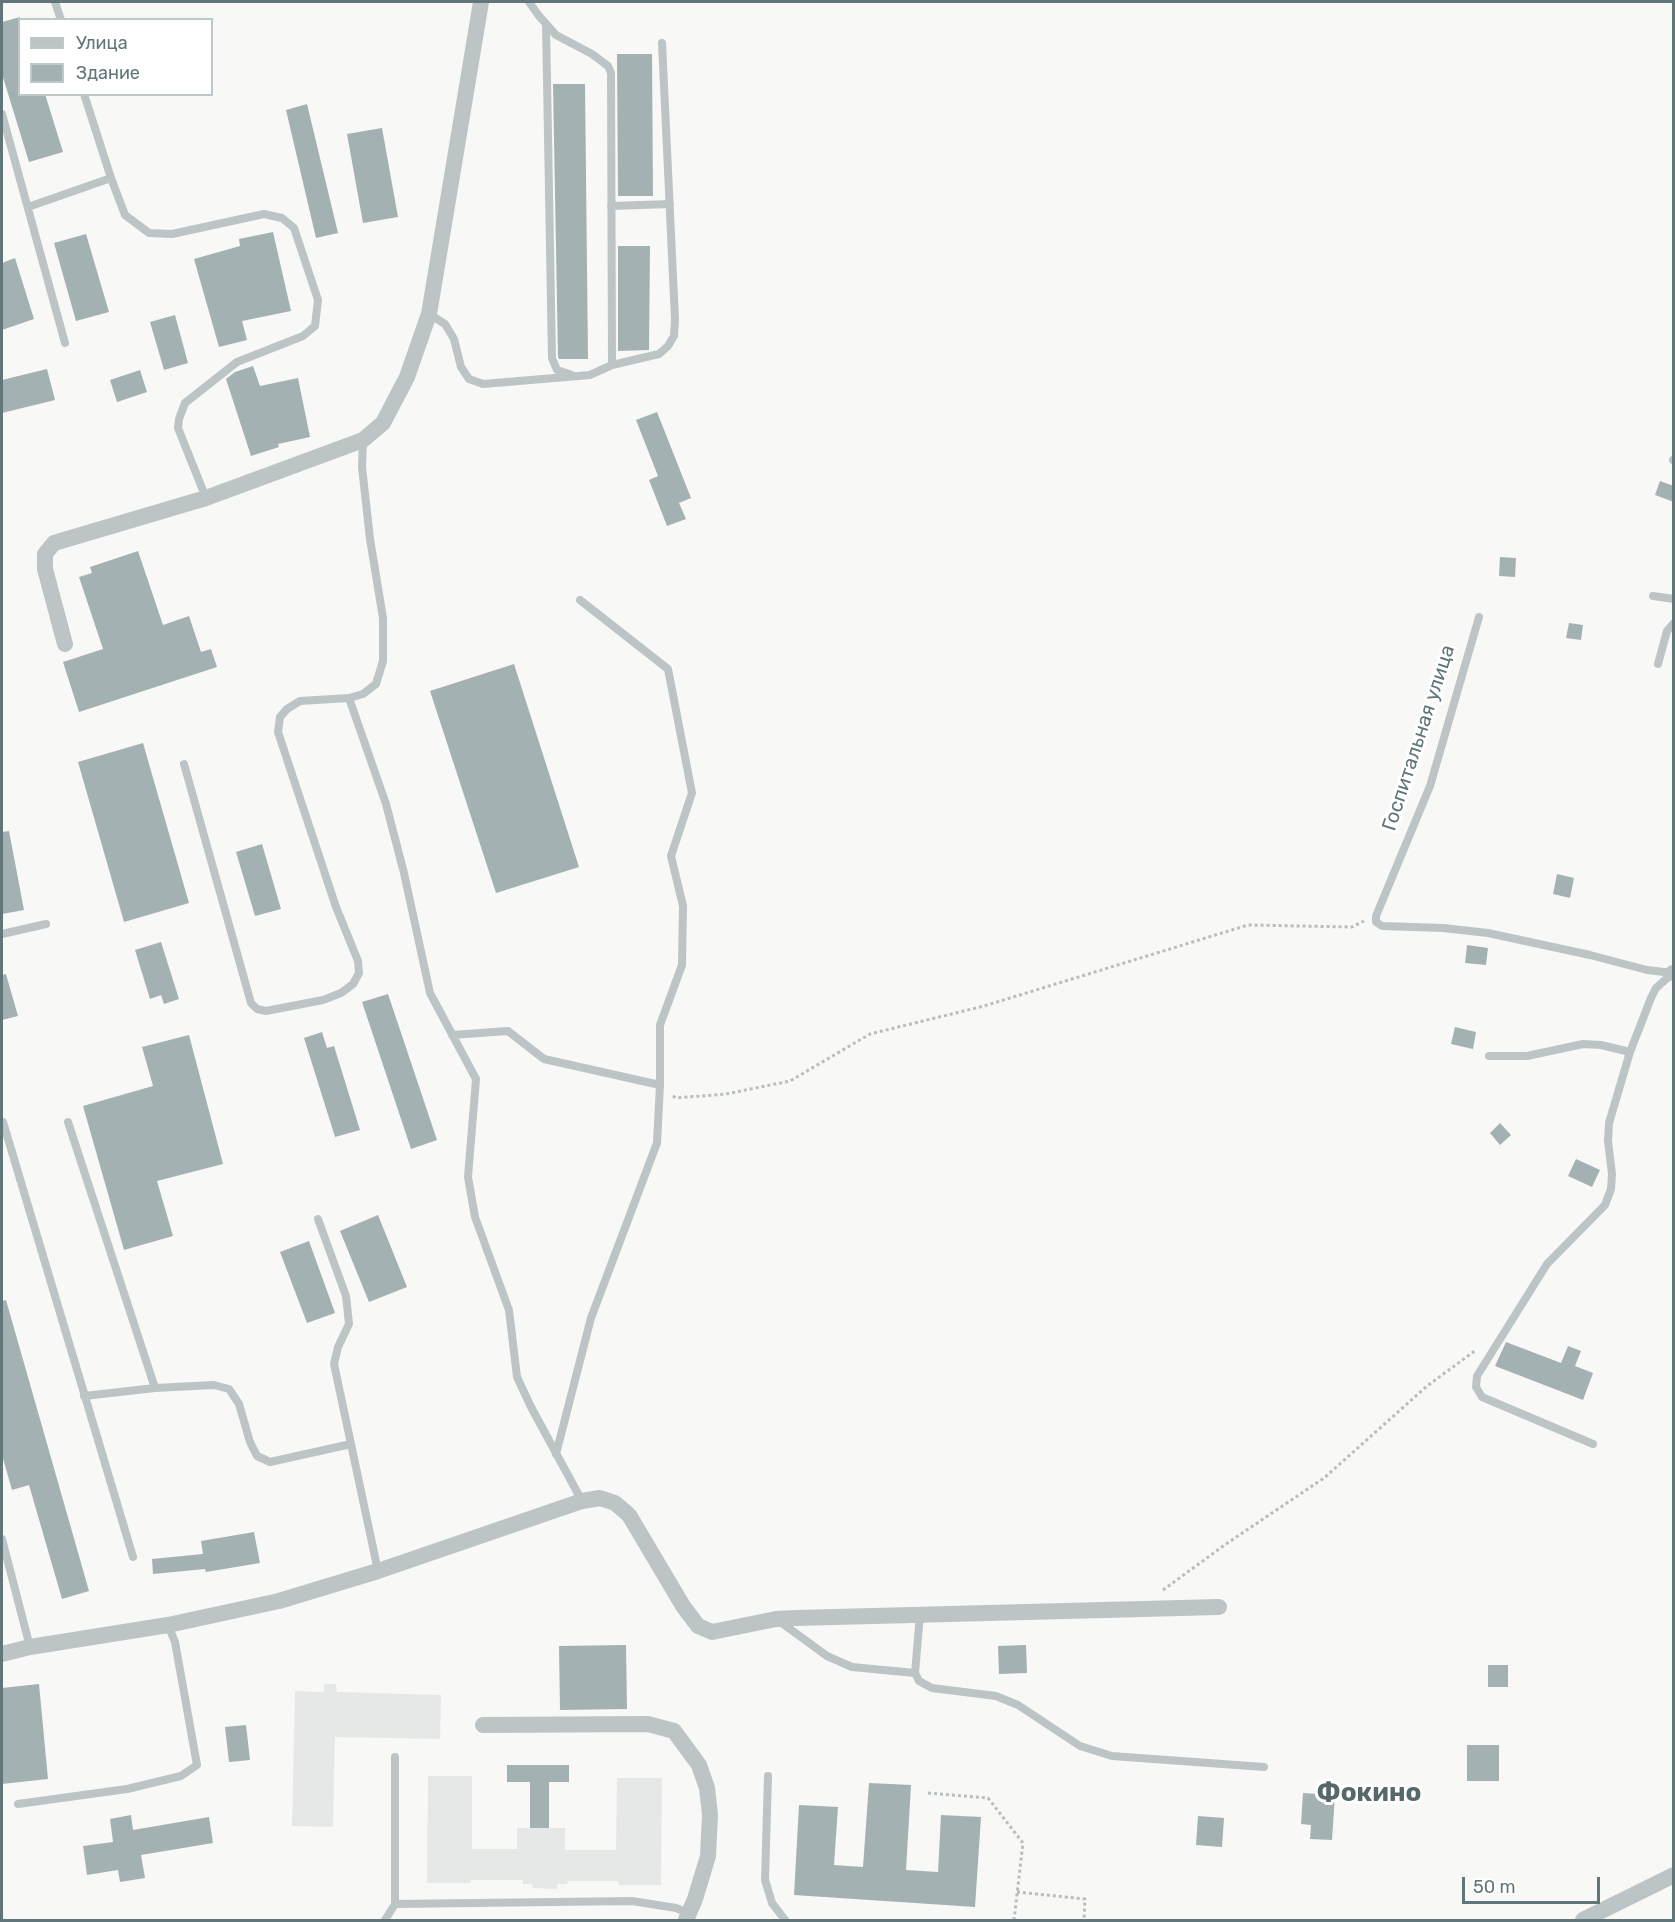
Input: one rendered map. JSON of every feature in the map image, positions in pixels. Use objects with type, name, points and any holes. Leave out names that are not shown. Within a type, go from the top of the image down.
[{"type":"street","points":[[65,644],[45,569],[45,554],[54,543],[206,498],[363,440],[383,423],[407,377],[429,315],[481,2]]},
{"type":"street","points":[[2,1654],[30,1647],[168,1625],[279,1601],[378,1571],[582,1501],[600,1498],[615,1503],[629,1515],[683,1606],[698,1626],[712,1632],[776,1619],[1219,1607]]},
{"type":"street","points":[[483,1725],[648,1724],[674,1731],[699,1765],[707,1788],[710,1815],[708,1856],[687,1917]]},
{"type":"street","points":[[1583,1920],[1674,1875]]},
{"type":"lane","points":[[55,2],[60,18]]},
{"type":"lane","points":[[530,2],[556,35],[592,54],[608,66],[611,73],[612,365]]},
{"type":"lane","points":[[546,24],[552,358],[557,370],[575,376]]},
{"type":"lane","points":[[429,315],[445,324],[454,339],[461,367],[469,379],[483,384],[590,375],[612,365],[659,354],[668,346],[674,336],[675,319],[662,43]]},
{"type":"lane","points":[[85,96],[125,215],[149,233],[172,234],[264,214],[282,218],[294,228],[318,300],[315,326],[303,336],[237,362],[185,403],[178,428],[206,498]]},
{"type":"lane","points":[[2,114],[65,343]]},
{"type":"lane","points":[[28,207],[111,178]]},
{"type":"lane","points":[[611,206],[670,204]]},
{"type":"lane","points":[[184,764],[251,1003],[257,1009],[266,1011],[323,1000],[341,993],[353,984],[359,973],[358,961],[336,907],[278,732],[280,717],[287,709],[300,701],[349,698],[363,694],[376,684],[383,661],[383,618],[369,529],[362,466],[363,440]]},
{"type":"lane","points":[[1653,596],[1674,599]]},
{"type":"lane","points":[[556,1454],[591,1318],[657,1143],[660,1025],[682,965],[683,906],[671,856],[692,793],[668,669],[580,600]]},
{"type":"lane","name":"Госпитальная улица","points":[[1376,916],[1430,786],[1479,617]]},
{"type":"lane","points":[[1658,664],[1667,631],[1674,623]]},
{"type":"lane","points":[[349,698],[386,804],[404,873],[430,993],[476,1079],[468,1178],[475,1216],[509,1310],[517,1377],[582,1501]]},
{"type":"lane","points":[[1376,916],[1376,922],[1382,926],[1443,928],[1488,933],[1647,970],[1673,973]]},
{"type":"lane","points":[[2,934],[46,924]]},
{"type":"lane","points":[[1593,1444],[1482,1397],[1476,1387],[1477,1376],[1547,1264],[1605,1205],[1611,1189],[1612,1174],[1608,1140],[1609,1123],[1630,1052],[1656,988],[1673,973]]},
{"type":"lane","points":[[452,1035],[508,1031],[544,1059],[660,1085]]},
{"type":"lane","points":[[1489,1056],[1527,1056],[1583,1044],[1601,1045],[1630,1052]]},
{"type":"lane","points":[[3,1122],[133,1557]]},
{"type":"lane","points":[[68,1122],[155,1388]]},
{"type":"lane","points":[[318,1219],[346,1296],[349,1324],[338,1347],[334,1364],[378,1571]]},
{"type":"lane","points":[[84,1396],[155,1388],[214,1385],[229,1389],[239,1404],[250,1442],[257,1456],[270,1461],[351,1444]]},
{"type":"lane","points":[[2,1539],[30,1647]]},
{"type":"lane","points":[[920,1614],[915,1673],[919,1681],[932,1688],[996,1696],[1018,1705],[1080,1746],[1112,1756],[1264,1767]]},
{"type":"lane","points":[[776,1619],[827,1656],[852,1667],[915,1673]]},
{"type":"lane","points":[[18,1804],[127,1789],[181,1776],[196,1765],[175,1642],[168,1625]]},
{"type":"lane","points":[[385,1920],[395,1904],[395,1757]]},
{"type":"lane","points":[[768,1776],[765,1880],[772,1903],[785,1920]]},
{"type":"lane","points":[[395,1904],[632,1901],[676,1908],[687,1917]]},
{"type":"path","points":[[660,1085],[676,1098],[726,1094],[790,1080],[870,1034],[984,1006],[1248,925],[1352,927],[1376,916]]},
{"type":"path","points":[[1138,1609],[1226,1544],[1324,1478],[1427,1386],[1480,1347]]},
{"type":"path","points":[[928,1793],[988,1798],[1023,1843],[1014,1920]]},
{"type":"path","points":[[1017,1892],[1085,1899],[1084,1920]]},
{"type":"shaded area","points":[[324,1684],[336,1684],[337,1692],[441,1695],[440,1739],[335,1737],[333,1827],[292,1826],[295,1691],[324,1692]]},
{"type":"shaded area","points":[[428,1776],[472,1776],[472,1849],[517,1849],[517,1828],[565,1828],[565,1850],[616,1850],[617,1778],[662,1778],[661,1885],[619,1885],[618,1881],[568,1881],[567,1884],[558,1884],[557,1889],[533,1888],[532,1884],[523,1884],[523,1880],[427,1883]]},
{"type":"building","points":[[20,17],[18,18],[18,96],[46,96],[63,152],[29,162],[2,74],[2,22]]},
{"type":"building","points":[[617,54],[652,54],[653,196],[618,196]]},
{"type":"building","points":[[553,84],[585,84],[588,359],[559,359],[558,357]]},
{"type":"building","points":[[307,104],[338,233],[316,238],[286,110]]},
{"type":"building","points":[[382,128],[398,217],[363,223],[347,134]]},
{"type":"building","points":[[273,232],[291,311],[242,321],[247,340],[219,347],[194,259],[240,246],[239,239]]},
{"type":"building","points":[[86,234],[109,312],[76,321],[54,243]]},
{"type":"building","points":[[618,246],[650,246],[649,350],[618,351]]},
{"type":"building","points":[[15,258],[34,319],[2,330],[2,263]]},
{"type":"building","points":[[175,315],[188,363],[164,370],[150,322]]},
{"type":"building","points":[[253,366],[260,386],[298,378],[310,437],[278,444],[279,447],[251,456],[226,379],[235,372]]},
{"type":"building","points":[[47,369],[55,400],[2,413],[2,380]]},
{"type":"building","points":[[140,370],[147,392],[117,402],[110,380]]},
{"type":"building","points":[[657,412],[691,498],[679,503],[686,519],[667,526],[649,480],[658,476],[636,420]]},
{"type":"building","points":[[1660,481],[1674,486],[1674,502],[1655,495]]},
{"type":"building","points":[[138,551],[163,625],[189,616],[201,652],[211,649],[217,667],[79,712],[63,662],[103,649],[79,577],[92,573],[90,567]]},
{"type":"building","points":[[1500,557],[1516,558],[1515,577],[1499,576]]},
{"type":"building","points":[[1569,623],[1583,625],[1581,640],[1566,638]]},
{"type":"building","points":[[514,664],[579,867],[496,893],[430,691]]},
{"type":"building","points":[[143,743],[189,903],[124,922],[78,762]]},
{"type":"building","points":[[9,831],[24,910],[2,914],[2,832]]},
{"type":"building","points":[[262,844],[281,909],[255,916],[236,852]]},
{"type":"building","points":[[1557,874],[1574,878],[1570,898],[1553,894]]},
{"type":"building","points":[[161,942],[179,999],[164,1004],[161,995],[150,999],[135,950]]},
{"type":"building","points":[[1467,945],[1488,948],[1486,965],[1465,963]]},
{"type":"building","points":[[6,974],[18,1016],[2,1020],[2,975]]},
{"type":"building","points":[[388,994],[437,1140],[411,1149],[362,1002]]},
{"type":"building","points":[[1455,1027],[1476,1032],[1473,1049],[1451,1044]]},
{"type":"building","points":[[322,1032],[327,1048],[334,1046],[360,1130],[335,1137],[304,1038]]},
{"type":"building","points":[[189,1035],[223,1164],[157,1181],[173,1236],[124,1250],[83,1106],[153,1086],[142,1047]]},
{"type":"building","points":[[1500,1123],[1511,1135],[1500,1145],[1490,1133]]},
{"type":"building","points":[[1576,1159],[1600,1170],[1592,1187],[1568,1176]]},
{"type":"building","points":[[378,1215],[407,1287],[369,1302],[340,1231]]},
{"type":"building","points":[[309,1241],[335,1313],[307,1323],[280,1252]]},
{"type":"building","points":[[6,1300],[89,1591],[62,1599],[29,1485],[12,1490],[2,1455],[2,1301]]},
{"type":"building","points":[[1506,1342],[1561,1363],[1568,1346],[1581,1351],[1575,1366],[1593,1373],[1583,1400],[1495,1366]]},
{"type":"building","points":[[254,1532],[260,1563],[206,1572],[205,1569],[153,1574],[152,1559],[203,1554],[201,1541]]},
{"type":"building","points":[[626,1645],[627,1709],[560,1710],[559,1646]]},
{"type":"building","points":[[1026,1645],[1027,1673],[999,1674],[998,1646]]},
{"type":"building","points":[[1488,1665],[1508,1665],[1508,1687],[1488,1687]]},
{"type":"building","points":[[39,1684],[48,1779],[2,1784],[2,1688]]},
{"type":"building","points":[[246,1725],[250,1760],[229,1762],[225,1727]]},
{"type":"building","points":[[1467,1745],[1499,1745],[1499,1781],[1467,1781]]},
{"type":"building","points":[[507,1765],[569,1765],[569,1782],[549,1782],[549,1828],[530,1828],[530,1782],[507,1782]]},
{"type":"building","points":[[869,1783],[911,1785],[906,1870],[938,1872],[941,1815],[981,1817],[975,1907],[794,1895],[799,1805],[838,1807],[834,1865],[863,1867]]},
{"type":"building","points":[[1303,1793],[1335,1795],[1332,1840],[1310,1839],[1311,1825],[1301,1824]]},
{"type":"building","points":[[131,1815],[133,1830],[209,1817],[213,1843],[141,1855],[145,1878],[120,1882],[118,1870],[87,1875],[83,1846],[113,1842],[110,1819]]},
{"type":"building","points":[[1198,1816],[1224,1818],[1222,1847],[1196,1845]]},
{"type":"district","name":"Фокино","points":[[1369,1793]]}]
